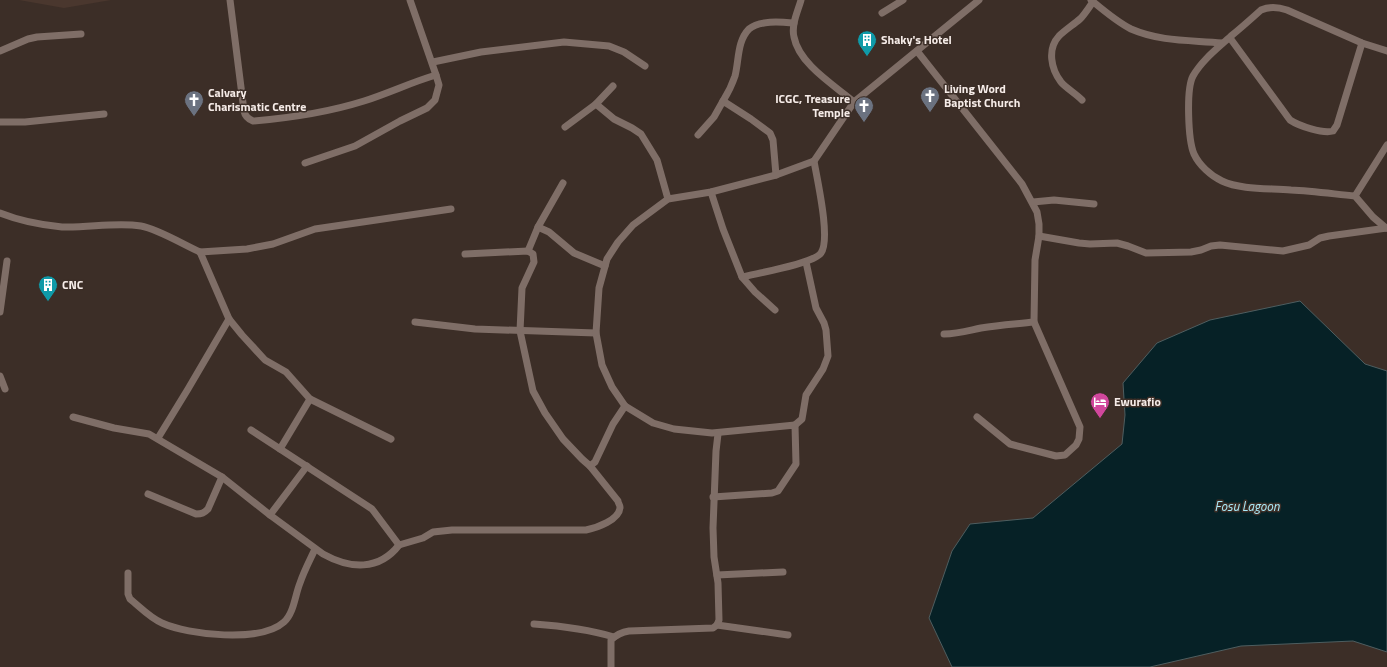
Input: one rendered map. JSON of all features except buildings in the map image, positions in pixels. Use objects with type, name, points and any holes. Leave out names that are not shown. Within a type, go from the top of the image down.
[{"type":"street","points":[[230,0],[244,111],[245,115],[253,120],[331,109],[363,101],[409,83],[436,75]]},
{"type":"street","points":[[305,163],[355,146],[427,108],[435,100],[439,85],[410,0]]},
{"type":"street","points":[[801,0],[794,23],[793,36],[799,53],[818,72],[854,102]]},
{"type":"street","points":[[882,13],[903,0]]},
{"type":"street","points":[[806,262],[816,308],[826,330],[828,356],[823,369],[806,395],[802,419],[795,425],[718,434],[674,429],[653,423],[625,406],[612,387],[602,365],[596,332],[599,288],[607,259],[618,242],[633,225],[668,199],[711,192],[776,175],[814,161],[854,102],[979,0]]},
{"type":"street","points":[[1082,100],[1076,93],[1063,85],[1052,64],[1051,54],[1054,42],[1081,18],[1092,1],[1130,28],[1156,37],[1169,40],[1222,43]]},
{"type":"street","points":[[1386,228],[1373,217],[1355,196],[1236,185],[1222,181],[1205,170],[1194,154],[1189,121],[1189,90],[1193,77],[1201,65],[1222,43],[1230,38],[1261,10],[1267,7],[1277,7],[1287,10],[1362,43],[1387,51]]},
{"type":"street","points":[[698,135],[714,117],[723,101],[735,74],[742,42],[749,30],[757,25],[775,22],[794,23]]},
{"type":"street","points":[[0,51],[28,39],[37,37],[82,34]]},
{"type":"street","points":[[1230,38],[1290,120],[1296,125],[1328,133],[1333,131],[1337,125],[1362,43]]},
{"type":"street","points":[[432,62],[481,52],[564,42],[609,46],[624,52],[646,66]]},
{"type":"street","points":[[917,51],[1022,184],[1033,202],[1037,212],[1039,224],[1039,236],[1035,260],[1034,322],[1080,427],[1079,439],[1076,445],[1066,455],[1056,456],[1010,444],[977,417]]},
{"type":"street","points":[[566,127],[596,104],[613,86]]},
{"type":"street","points":[[723,101],[770,133],[773,140],[776,175]]},
{"type":"street","points":[[596,104],[614,119],[641,134],[657,160],[668,199]]},
{"type":"street","points":[[0,122],[25,122],[104,114]]},
{"type":"street","points":[[1355,196],[1387,145]]},
{"type":"street","points":[[742,277],[806,262],[821,254],[824,246],[825,228],[814,161]]},
{"type":"street","points":[[528,251],[538,227],[563,183]]},
{"type":"street","points":[[711,192],[723,229],[742,277],[755,292],[775,310]]},
{"type":"street","points":[[1033,202],[1054,200],[1094,204]]},
{"type":"street","points":[[0,213],[34,223],[63,227],[116,224],[143,226],[200,252],[247,250],[273,244],[315,229],[451,209]]},
{"type":"street","points":[[538,227],[549,232],[574,253],[605,266]]},
{"type":"street","points":[[1039,236],[1090,244],[1117,243],[1146,253],[1190,252],[1220,245],[1283,251],[1309,245],[1320,238],[1386,228]]},
{"type":"street","points":[[73,417],[114,428],[150,434],[158,438],[222,477],[315,549],[331,559],[353,565],[367,566],[377,563],[388,556],[399,545],[423,538],[432,532],[459,530],[586,530],[597,528],[612,520],[618,514],[620,508],[618,501],[590,466],[563,439],[545,413],[533,391],[520,331],[522,288],[534,262],[533,254],[528,251],[465,254]]},
{"type":"street","points":[[200,252],[229,319],[265,360],[286,372],[310,399],[391,439]]},
{"type":"street","points":[[0,312],[7,261]]},
{"type":"street","points":[[158,438],[229,319]]},
{"type":"street","points":[[416,322],[475,329],[596,332]]},
{"type":"street","points":[[944,334],[958,334],[975,329],[1034,322]]},
{"type":"street","points":[[0,376],[5,390]]},
{"type":"street","points":[[280,449],[310,399]]},
{"type":"street","points":[[590,466],[595,462],[613,424],[625,406]]},
{"type":"street","points":[[713,497],[772,493],[778,490],[796,464],[795,425]]},
{"type":"street","points":[[251,430],[372,509],[399,545]]},
{"type":"street","points":[[717,625],[719,620],[717,575],[714,550],[713,497],[718,434]]},
{"type":"street","points":[[270,515],[307,466]]},
{"type":"street","points":[[148,494],[196,514],[200,514],[208,509],[222,477]]},
{"type":"street","points":[[128,573],[128,594],[130,599],[161,623],[193,631],[225,635],[239,635],[265,631],[284,622],[288,617],[299,584],[315,549]]},
{"type":"street","points":[[717,575],[784,572]]},
{"type":"street","points":[[534,624],[592,630],[614,637],[629,631],[713,628],[717,625],[788,635]]},
{"type":"street","points":[[611,667],[611,643],[614,637]]},
{"type":"shaded area","points":[[19,0],[111,0],[64,8]]},
{"type":"water","name":"Fosu Lagoon","points":[[1300,301],[1365,364],[1387,371],[1387,652],[1353,641],[1241,646],[1150,667],[952,667],[929,618],[952,551],[970,524],[1033,518],[1122,444],[1125,415],[1123,383],[1157,343],[1210,320]]},
{"type":"place","name":"Shaky's Hotel","points":[[867,57]]},
{"type":"place","name":"Living Word Baptist Church","points":[[930,113]]},
{"type":"place","name":"Calvary Charismatic Centre","points":[[194,117]]},
{"type":"place","name":"ICGC, Treasure Temple","points":[[864,123]]},
{"type":"place","name":"CNC","points":[[48,302]]},
{"type":"place","name":"Ewurafio","points":[[1100,419]]}]
